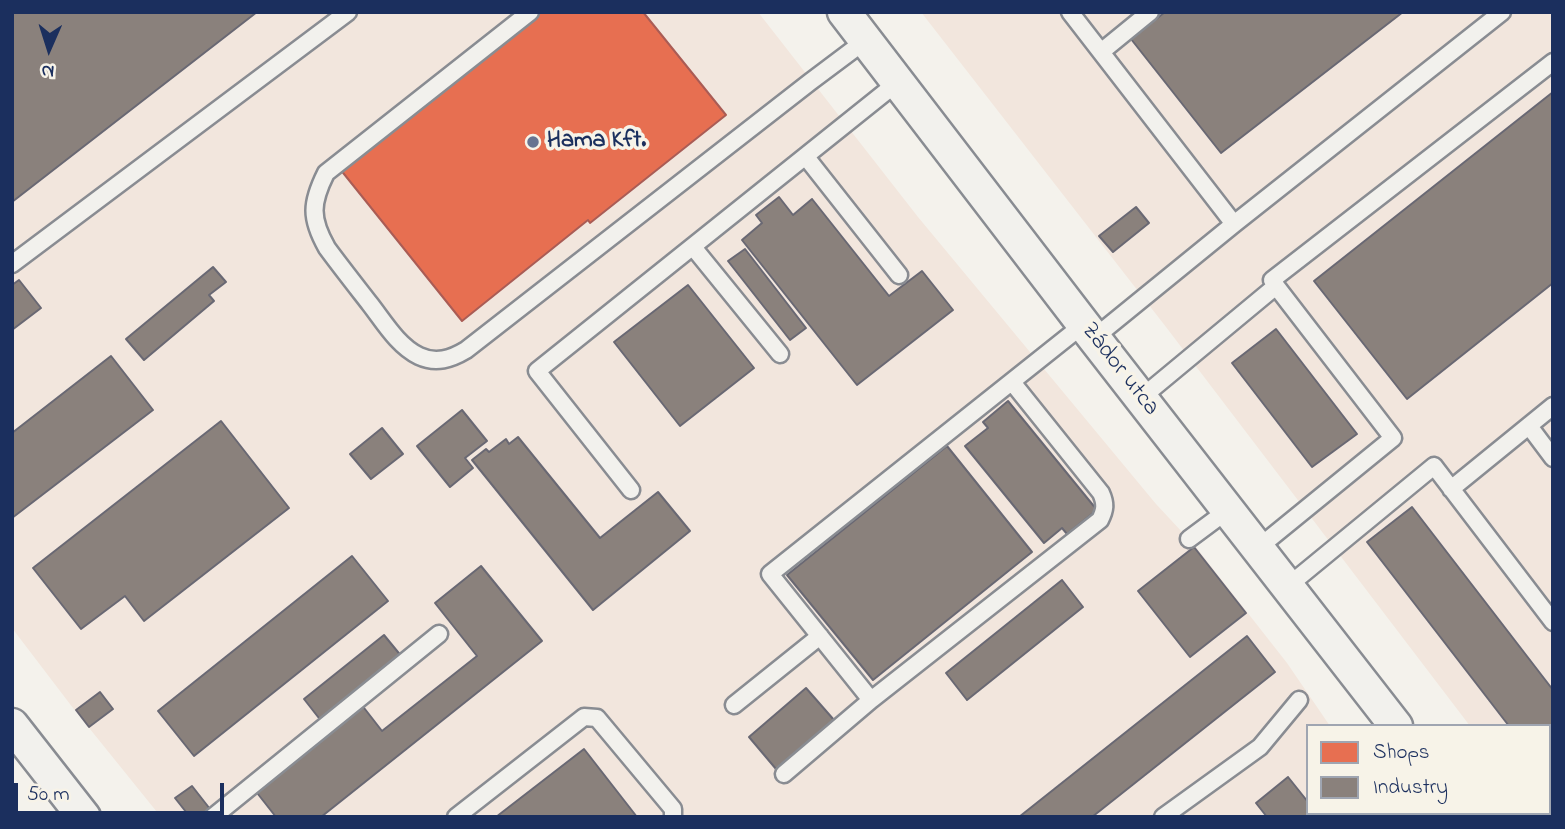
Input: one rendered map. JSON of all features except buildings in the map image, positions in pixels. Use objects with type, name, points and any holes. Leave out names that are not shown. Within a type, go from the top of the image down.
[{"type":"street","name":"Zádor utca","points":[[845,12],[1394,724]]},
{"type":"street","points":[[12,725],[84,817]]},
{"type":"lane","points":[[12,264],[348,12]]},
{"type":"lane","points":[[530,12],[326,173],[318,191],[315,221],[318,233],[327,248],[396,337],[419,356],[444,360],[466,350],[866,40]]},
{"type":"lane","points":[[1070,12],[1234,224]]},
{"type":"lane","points":[[1101,52],[1150,12]]},
{"type":"lane","points":[[871,700],[769,574],[1012,382],[1089,331],[1234,224],[1502,12]]},
{"type":"lane","points":[[1258,548],[1393,438],[1272,281],[1553,62]]},
{"type":"lane","points":[[631,490],[537,371],[898,82]]},
{"type":"lane","points":[[806,157],[899,275]]},
{"type":"lane","points":[[693,247],[780,354]]},
{"type":"lane","points":[[1141,398],[1276,286]]},
{"type":"lane","points":[[784,774],[871,700],[1100,520],[1105,502],[1101,493],[1012,382]]},
{"type":"lane","points":[[1451,489],[1553,406]]},
{"type":"lane","points":[[1529,426],[1553,458]]},
{"type":"lane","points":[[1288,586],[1434,466],[1552,619]]},
{"type":"lane","points":[[1189,539],[1228,510]]},
{"type":"lane","points":[[213,817],[439,634]]},
{"type":"lane","points":[[734,705],[820,636]]},
{"type":"lane","points":[[1163,817],[1261,747],[1299,700]]},
{"type":"lane","points":[[456,817],[584,717],[597,718],[673,809],[673,817]]},
{"type":"shaded area","points":[[12,12],[758,12],[918,217],[1156,504],[1196,547],[1287,663],[1329,724],[1306,724],[1306,815],[1401,817],[161,817],[12,628]]},
{"type":"shaded area","points":[[921,12],[1553,12],[1553,817],[1538,815],[1551,815],[1551,724],[1468,724],[1166,327]]},
{"type":"place","name":"Hama Kft.","points":[[533,142]]}]
